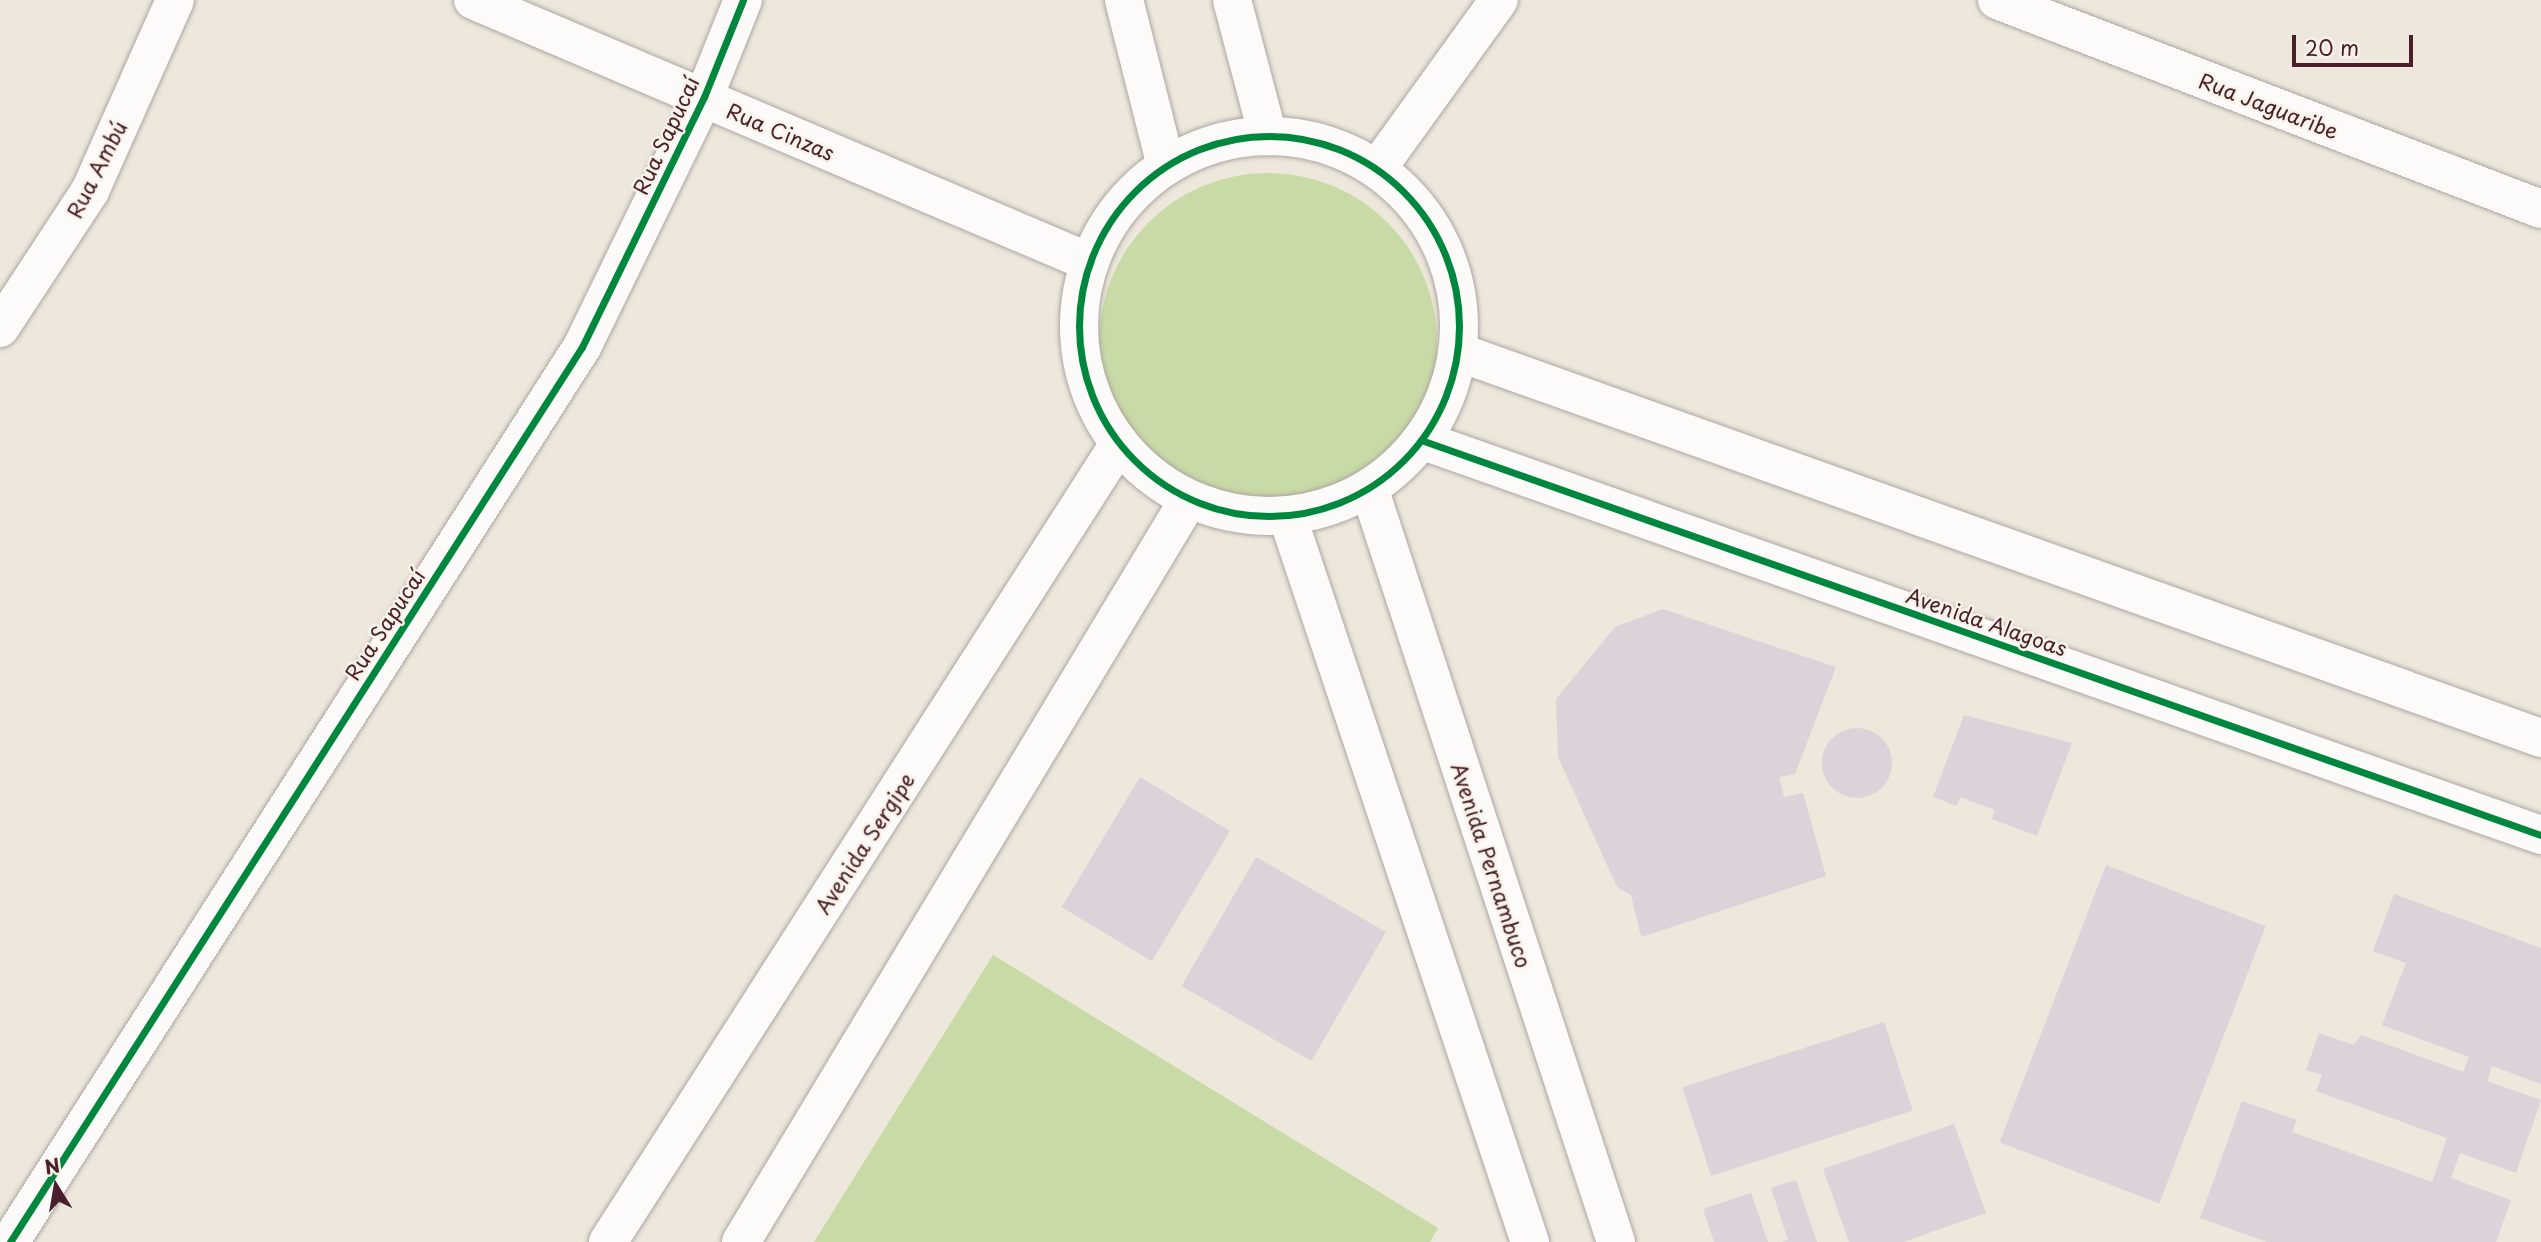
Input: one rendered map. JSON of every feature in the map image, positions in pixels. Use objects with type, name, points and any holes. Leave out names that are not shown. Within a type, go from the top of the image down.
[{"type":"street","name":"Rua Ambú","points":[[0,328],[90,191],[175,0]]},
{"type":"street","name":"Rua Cinzas","points":[[474,0],[1089,262]]},
{"type":"street","name":"Rua Sapucaí","points":[[10,1242],[582,346],[704,97],[743,0]]},
{"type":"street","points":[[1124,0],[1166,166]]},
{"type":"street","points":[[1232,0],[1268,136]]},
{"type":"street","points":[[1377,169],[1499,0]]},
{"type":"street","name":"Rua Jaguaribe","points":[[1997,0],[2541,209]]},
{"type":"street","points":[[1268,136],[1325,144],[1377,169],[1416,204],[1444,249],[1458,299],[1458,352],[1446,399],[1422,440],[1369,488],[1329,506],[1287,515],[1237,513],[1189,499],[1151,476],[1119,444],[1094,402],[1080,356],[1079,308],[1089,262],[1107,225],[1127,200],[1166,166],[1215,144],[1268,136]]},
{"type":"street","points":[[1458,352],[2541,738]]},
{"type":"street","name":"Avenida Alagoas","points":[[1422,440],[2541,835]]},
{"type":"street","name":"Avenida Sergipe","points":[[608,1242],[1119,444]]},
{"type":"street","name":"Avenida Pernambuco","points":[[1369,488],[1616,1242]]},
{"type":"street","points":[[741,1242],[1189,499]]},
{"type":"street","points":[[1287,515],[1530,1242]]},
{"type":"green space","points":[[1268,173],[1301,177],[1333,186],[1362,202],[1387,223],[1408,248],[1424,277],[1433,309],[1437,342],[1433,375],[1424,407],[1408,436],[1387,461],[1362,482],[1333,498],[1301,507],[1268,511],[1235,507],[1203,498],[1174,482],[1149,461],[1128,436],[1112,407],[1103,375],[1099,342],[1103,309],[1112,277],[1128,248],[1149,223],[1174,202],[1203,186],[1235,177]]},
{"type":"green space","points":[[993,955],[1438,1228],[1430,1242],[814,1242]]},
{"type":"building","points":[[1663,609],[1836,667],[1795,774],[1779,777],[1784,797],[1803,793],[1826,876],[1641,937],[1631,895],[1617,887],[1558,757],[1556,699],[1615,627]]},
{"type":"building","points":[[1964,715],[2072,743],[2037,836],[1992,819],[1995,810],[1960,797],[1957,806],[1933,797]]},
{"type":"building","points":[[1850,728],[1864,728],[1877,734],[1886,743],[1892,763],[1890,776],[1882,788],[1864,798],[1850,798],[1837,792],[1828,783],[1822,770],[1822,756],[1828,743],[1837,734]]},
{"type":"building","points":[[1140,777],[1230,831],[1152,961],[1062,907]]},
{"type":"building","points":[[1256,857],[1386,932],[1311,1061],[1182,986]]},
{"type":"building","points":[[2106,865],[2266,926],[2159,1204],[2000,1142]]},
{"type":"building","points":[[2394,894],[2541,948],[2541,1084],[2492,1066],[2487,1081],[2541,1100],[2516,1173],[2460,1153],[2451,1178],[2511,1200],[2496,1242],[2267,1242],[2200,1218],[2242,1101],[2297,1120],[2292,1132],[2432,1182],[2447,1138],[2316,1091],[2322,1075],[2306,1070],[2319,1033],[2354,1045],[2361,1035],[2463,1072],[2469,1057],[2382,1025],[2406,963],[2373,951]]},
{"type":"building","points":[[1884,1022],[1913,1110],[1711,1176],[1682,1088]]},
{"type":"building","points":[[1954,1124],[1986,1213],[1903,1242],[1849,1242],[1823,1169]]},
{"type":"building","points":[[1796,1180],[1817,1242],[1782,1242],[1788,1240],[1771,1188]]},
{"type":"building","points":[[1751,1193],[1768,1242],[1714,1242],[1703,1209]]},
{"type":"cycle path","points":[[10,1242],[582,347],[704,97],[743,0]]},
{"type":"cycle path","points":[[1269,136],[1306,140],[1342,151],[1374,168],[1403,192],[1427,221],[1444,253],[1455,289],[1459,326],[1455,363],[1444,399],[1427,431],[1403,460],[1374,484],[1342,501],[1306,512],[1269,516],[1232,512],[1196,501],[1164,484],[1135,460],[1111,431],[1094,399],[1083,363],[1079,326],[1083,289],[1094,253],[1111,221],[1135,192],[1164,168],[1196,151],[1232,140],[1269,136]]},
{"type":"cycle path","points":[[1421,440],[2541,835]]}]
